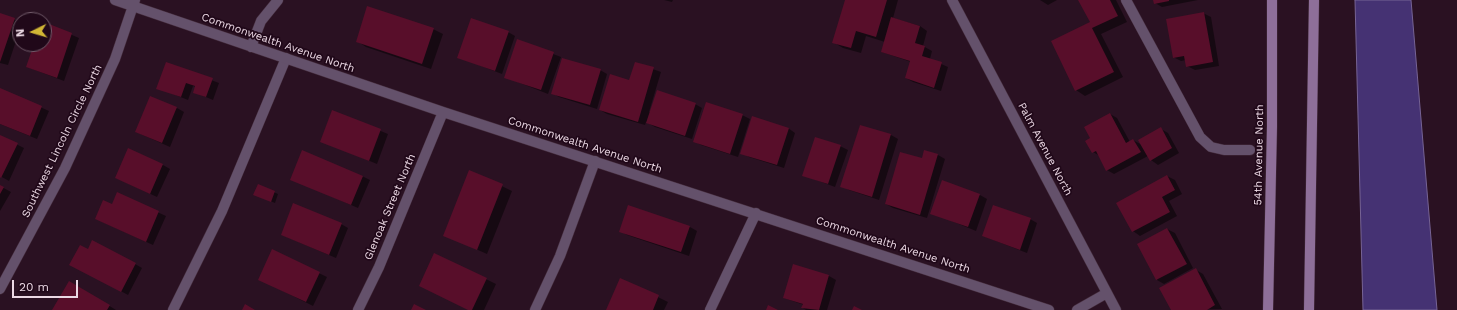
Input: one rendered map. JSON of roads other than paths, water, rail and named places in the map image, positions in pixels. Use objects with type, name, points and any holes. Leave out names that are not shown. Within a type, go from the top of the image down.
[{"type":"main road","name":"54th Avenue North","points":[[1268,310],[1272,126],[1272,0]]},
{"type":"main road","points":[[1309,310],[1314,0]]},
{"type":"street","name":"Commonwealth Avenue North","points":[[115,0],[134,3],[251,47],[443,112],[756,213],[1049,310]]},
{"type":"street","points":[[251,47],[261,21],[278,0]]},
{"type":"street","name":"Palm Avenue North","points":[[952,0],[1116,310]]},
{"type":"street","points":[[1126,0],[1200,137],[1211,147],[1224,150],[1250,150]]},
{"type":"street","name":"Southwest Lincoln Circle North","points":[[0,289],[68,161],[116,59],[134,3]]},
{"type":"street","points":[[173,310],[222,211],[286,58]]},
{"type":"street","name":"Glenoak Street North","points":[[358,310],[379,267],[443,112]]},
{"type":"street","points":[[534,310],[560,256],[595,161]]},
{"type":"street","points":[[710,310],[756,213]]},
{"type":"street","points":[[1077,310],[1107,293]]}]
